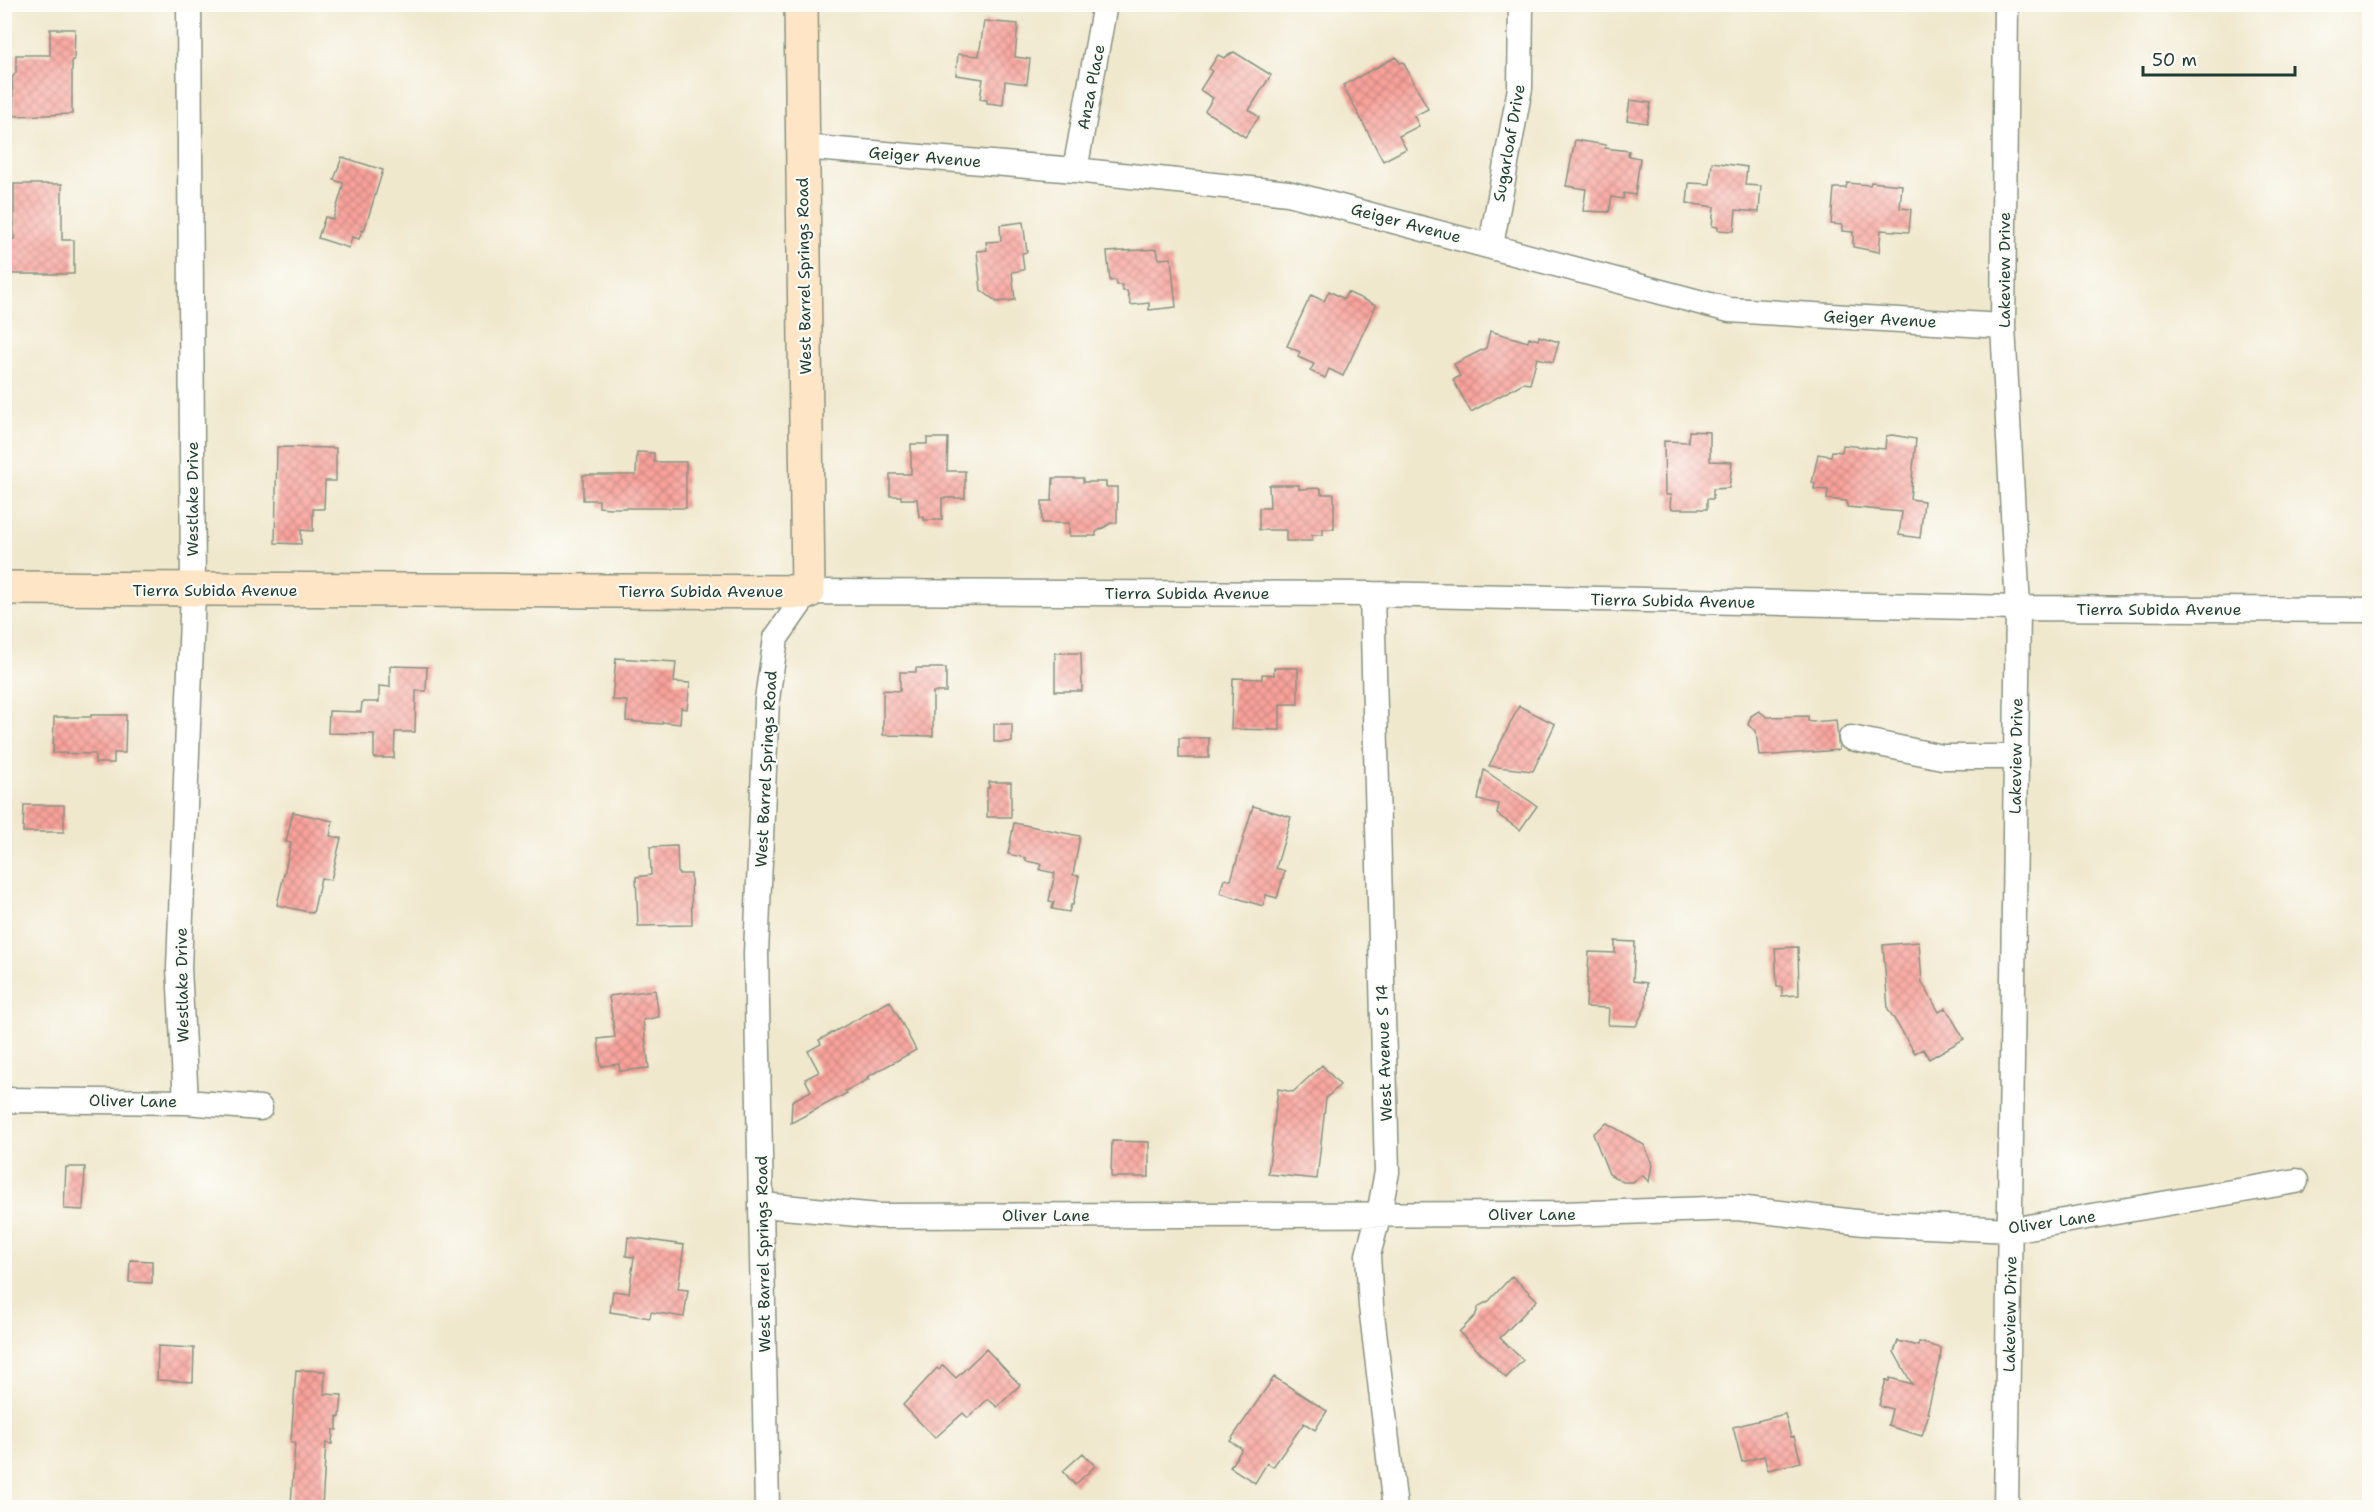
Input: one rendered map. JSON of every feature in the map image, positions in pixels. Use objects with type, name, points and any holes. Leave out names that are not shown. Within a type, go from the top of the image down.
[{"type":"street","name":"Westlake Drive","points":[[186,1102],[179,968],[193,590],[189,4]]},
{"type":"street","name":"West Barrel Springs Road","points":[[767,1508],[756,953],[766,699],[776,638],[808,592],[801,4]]},
{"type":"street","name":"Anza Place","points":[[1076,170],[1105,4]]},
{"type":"street","name":"Sugarloaf Drive","points":[[1491,245],[1520,88],[1521,4]]},
{"type":"street","name":"Lakeview Drive","points":[[2006,4],[2003,326],[2018,608],[2006,1508]]},
{"type":"street","name":"Geiger Avenue","points":[[803,147],[1076,170],[1288,193],[1729,310],[2003,326]]},
{"type":"street","name":"Tierra Subida Avenue","points":[[4,588],[1372,594],[2018,608],[2370,610]]},
{"type":"street","name":"West Avenue S 14","points":[[1372,594],[1387,1172],[1368,1255],[1371,1306],[1395,1508]]},
{"type":"street","points":[[1851,738],[1942,757],[2016,757]]},
{"type":"street","name":"Oliver Lane","points":[[4,1100],[186,1102],[261,1108]]},
{"type":"street","name":"Oliver Lane","points":[[762,1205],[878,1216],[1563,1214],[1738,1208],[1864,1222],[2011,1230],[2296,1181]]},
{"type":"building","points":[[984,21],[1018,24],[1015,57],[1030,59],[1027,84],[1005,81],[1003,105],[987,103],[987,100],[980,99],[983,79],[956,75],[958,54],[979,56]]},
{"type":"building","points":[[50,29],[75,29],[74,60],[72,60],[72,114],[14,116],[12,78],[16,72],[16,55],[50,55]]},
{"type":"building","points":[[1234,52],[1271,75],[1249,110],[1259,117],[1245,137],[1205,111],[1213,98],[1200,90],[1212,71],[1209,69],[1218,55],[1224,58]]},
{"type":"building","points":[[1396,57],[1400,63],[1403,62],[1428,109],[1414,116],[1419,126],[1399,136],[1406,149],[1383,161],[1343,85]]},
{"type":"building","points":[[1630,100],[1651,103],[1647,123],[1627,120]]},
{"type":"building","points":[[1575,140],[1606,145],[1605,148],[1629,151],[1628,156],[1640,158],[1635,195],[1624,193],[1623,199],[1612,197],[1609,212],[1583,211],[1586,189],[1566,186]]},
{"type":"building","points":[[342,157],[383,170],[364,231],[362,230],[359,239],[352,237],[349,248],[318,238],[325,217],[333,219],[342,190],[343,183],[334,180]]},
{"type":"building","points":[[1712,162],[1747,167],[1745,185],[1761,186],[1759,212],[1736,210],[1734,231],[1718,230],[1718,227],[1712,226],[1714,207],[1687,203],[1689,183],[1710,184]]},
{"type":"building","points":[[1871,182],[1902,185],[1900,208],[1911,209],[1909,232],[1881,230],[1879,252],[1853,247],[1853,232],[1842,231],[1842,225],[1831,224],[1834,188],[1846,188],[1847,183],[1870,185]]},
{"type":"building","points":[[14,184],[62,184],[62,240],[74,240],[74,274],[4,274],[4,239],[14,239]]},
{"type":"building","points":[[1023,222],[1027,252],[1022,253],[1024,270],[1012,272],[1015,300],[997,302],[981,290],[977,251],[987,250],[986,242],[1001,241],[1000,225]]},
{"type":"building","points":[[1157,249],[1159,259],[1171,258],[1176,307],[1149,310],[1149,303],[1131,305],[1127,291],[1123,291],[1122,285],[1117,285],[1116,280],[1110,281],[1107,252]]},
{"type":"building","points":[[1329,291],[1344,299],[1347,292],[1376,305],[1343,376],[1329,369],[1325,378],[1310,371],[1314,364],[1298,357],[1300,352],[1287,346],[1311,295],[1324,301]]},
{"type":"building","points":[[1490,331],[1528,342],[1529,337],[1538,340],[1539,336],[1559,342],[1553,362],[1537,358],[1530,384],[1523,383],[1471,412],[1453,380],[1460,376],[1454,364],[1486,348]]},
{"type":"building","points":[[1689,431],[1710,432],[1710,461],[1732,462],[1729,488],[1713,489],[1713,499],[1707,499],[1707,509],[1673,509],[1670,507],[1671,495],[1665,495],[1664,441],[1688,442]]},
{"type":"building","points":[[1886,436],[1916,439],[1910,499],[1924,501],[1920,538],[1899,535],[1902,512],[1847,507],[1847,501],[1827,499],[1828,490],[1814,489],[1815,483],[1812,483],[1818,454],[1831,456],[1832,451],[1842,452],[1843,445],[1885,449]]},
{"type":"building","points":[[927,438],[948,438],[947,471],[965,471],[965,498],[942,498],[942,520],[924,520],[924,517],[919,517],[917,499],[890,496],[890,474],[911,474],[911,444],[927,444]]},
{"type":"building","points":[[277,447],[336,448],[336,481],[325,481],[324,509],[313,509],[313,531],[301,530],[301,544],[275,543]]},
{"type":"building","points":[[637,452],[654,453],[654,462],[686,462],[686,508],[610,508],[599,507],[599,500],[583,500],[583,475],[636,475]]},
{"type":"building","points":[[1053,478],[1083,478],[1083,482],[1106,482],[1106,487],[1117,487],[1117,523],[1111,523],[1096,532],[1096,536],[1069,536],[1069,523],[1042,523],[1042,501],[1052,501]]},
{"type":"building","points":[[1269,485],[1299,485],[1299,489],[1321,488],[1321,494],[1334,494],[1334,529],[1323,529],[1323,535],[1312,535],[1312,541],[1286,541],[1286,530],[1259,530],[1259,508],[1270,508]]},
{"type":"building","points":[[1055,653],[1081,653],[1082,691],[1055,691]]},
{"type":"building","points":[[616,658],[676,662],[674,682],[690,683],[687,709],[681,708],[680,724],[626,721],[627,701],[612,700]]},
{"type":"building","points":[[390,666],[427,667],[426,691],[416,691],[415,732],[395,732],[394,758],[374,758],[374,734],[328,733],[329,711],[361,712],[362,702],[379,702],[379,686],[390,687]]},
{"type":"building","points":[[916,668],[946,668],[946,692],[933,692],[933,736],[883,735],[883,690],[900,691],[900,672],[916,672]]},
{"type":"building","points":[[1274,668],[1298,668],[1298,704],[1280,704],[1280,730],[1231,729],[1233,678],[1262,679],[1262,674],[1274,675]]},
{"type":"building","points":[[1519,706],[1555,724],[1533,771],[1489,766]]},
{"type":"building","points":[[1759,711],[1767,717],[1808,716],[1808,721],[1812,722],[1836,720],[1839,750],[1759,756],[1756,731],[1748,725],[1751,716]]},
{"type":"building","points":[[91,715],[126,715],[125,753],[114,753],[114,763],[95,763],[95,754],[53,753],[54,717],[91,717]]},
{"type":"building","points":[[994,724],[1012,724],[1012,742],[994,742]]},
{"type":"building","points":[[1179,738],[1209,738],[1209,758],[1179,758]]},
{"type":"building","points":[[1484,770],[1537,806],[1520,830],[1497,814],[1499,804],[1478,800]]},
{"type":"building","points":[[989,782],[1011,782],[1011,817],[987,817]]},
{"type":"building","points":[[24,805],[64,805],[64,832],[23,832]]},
{"type":"building","points":[[1253,806],[1291,817],[1276,868],[1285,871],[1277,898],[1266,895],[1263,906],[1220,893],[1224,879],[1231,880]]},
{"type":"building","points":[[293,812],[333,821],[330,836],[341,838],[331,880],[321,878],[313,913],[277,905],[291,843],[286,842]]},
{"type":"building","points":[[1014,823],[1080,836],[1073,875],[1079,876],[1073,905],[1069,912],[1052,909],[1054,902],[1049,901],[1055,873],[1040,870],[1041,864],[1008,854]]},
{"type":"building","points":[[677,846],[678,874],[691,874],[692,925],[638,926],[636,877],[651,875],[650,847]]},
{"type":"building","points":[[1615,941],[1635,942],[1633,981],[1647,983],[1646,1006],[1636,1026],[1608,1025],[1609,1008],[1586,1007],[1589,952],[1615,953]]},
{"type":"building","points":[[1919,942],[1922,982],[1939,1012],[1946,1008],[1964,1039],[1929,1059],[1923,1049],[1915,1053],[1888,1009],[1883,945]]},
{"type":"building","points":[[1798,947],[1799,995],[1782,996],[1782,987],[1777,987],[1775,948]]},
{"type":"building","points":[[655,990],[659,1017],[643,1020],[649,1068],[620,1071],[619,1064],[601,1066],[598,1039],[615,1037],[609,996]]},
{"type":"building","points":[[890,1001],[916,1050],[867,1077],[869,1079],[845,1091],[847,1093],[791,1123],[792,1101],[811,1091],[805,1079],[819,1072],[808,1051],[821,1044],[819,1040]]},
{"type":"building","points":[[1322,1065],[1340,1085],[1326,1098],[1317,1179],[1268,1174],[1278,1089],[1293,1092]]},
{"type":"building","points":[[1607,1123],[1644,1145],[1652,1164],[1649,1182],[1642,1175],[1633,1182],[1623,1182],[1609,1174],[1593,1134]]},
{"type":"building","points":[[1112,1141],[1149,1142],[1149,1177],[1111,1177]]},
{"type":"building","points":[[66,1167],[85,1167],[83,1210],[64,1209]]},
{"type":"building","points":[[628,1237],[684,1245],[678,1289],[688,1290],[684,1317],[651,1312],[650,1318],[610,1312],[613,1291],[629,1293],[634,1257],[626,1256]]},
{"type":"building","points":[[130,1260],[152,1261],[152,1283],[129,1282]]},
{"type":"building","points":[[1512,1276],[1537,1300],[1500,1338],[1523,1360],[1506,1378],[1459,1332],[1475,1316],[1479,1306],[1489,1301]]},
{"type":"building","points":[[1898,1341],[1918,1346],[1919,1342],[1941,1348],[1940,1362],[1927,1413],[1929,1413],[1922,1436],[1888,1426],[1892,1409],[1879,1405],[1886,1380],[1889,1381],[1890,1378],[1912,1384],[1894,1352]]},
{"type":"building","points":[[158,1346],[194,1348],[193,1382],[157,1380]]},
{"type":"building","points":[[986,1349],[1020,1385],[997,1407],[988,1399],[968,1418],[963,1413],[935,1438],[903,1405],[937,1368],[939,1370],[943,1365],[956,1378]]},
{"type":"building","points":[[296,1370],[325,1371],[324,1394],[342,1395],[340,1417],[337,1416],[337,1430],[333,1430],[332,1444],[326,1443],[322,1507],[291,1506],[295,1442],[291,1442]]},
{"type":"building","points":[[1274,1377],[1327,1411],[1315,1430],[1304,1423],[1273,1467],[1267,1463],[1255,1483],[1230,1467],[1242,1449],[1230,1441]]},
{"type":"building","points":[[1785,1414],[1801,1462],[1768,1470],[1764,1456],[1742,1462],[1733,1427]]},
{"type":"building","points":[[1083,1453],[1095,1466],[1075,1485],[1063,1471]]}]
